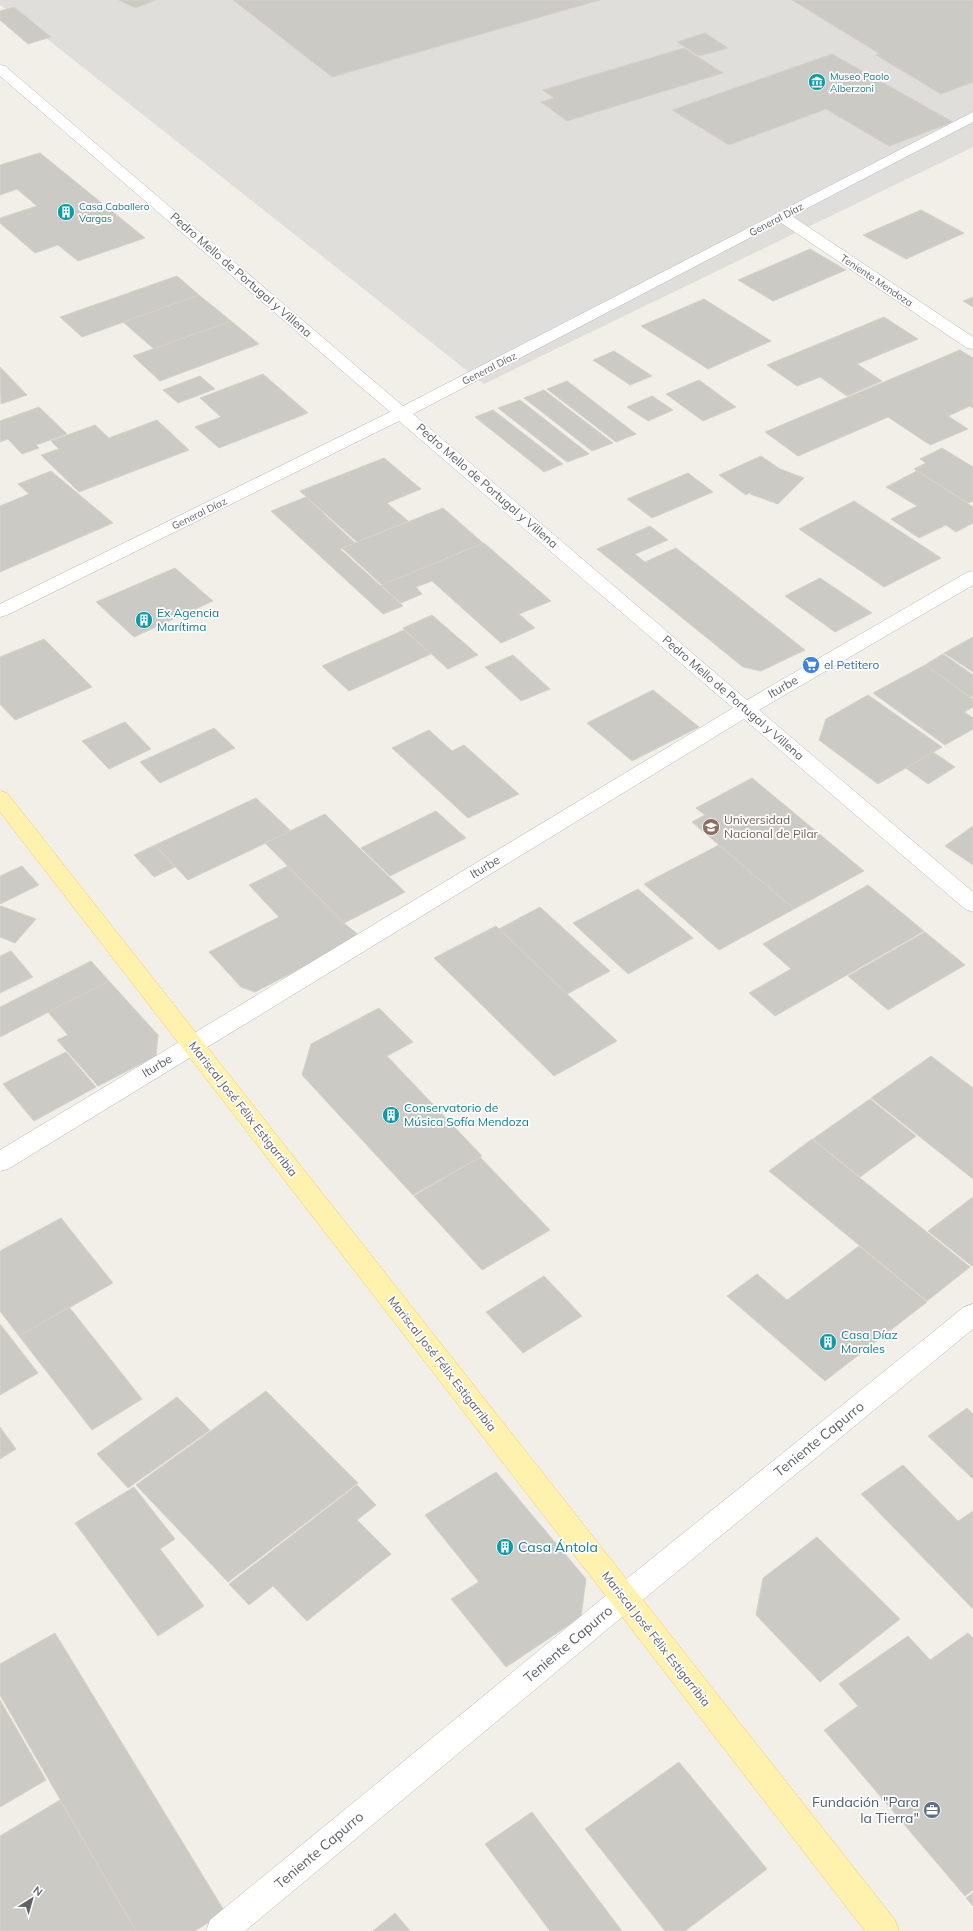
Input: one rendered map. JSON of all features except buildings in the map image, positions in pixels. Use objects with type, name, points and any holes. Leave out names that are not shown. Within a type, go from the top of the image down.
[{"type":"main road","name":"Mariscal José Félix Estigarribia","points":[[0,798],[884,1931]]},
{"type":"street","name":"Pedro Mello de Portugal y Villena","points":[[0,69],[973,904]]},
{"type":"street","name":"General Díaz","points":[[0,611],[402,413],[973,116]]},
{"type":"street","name":"Teniente Mendoza","points":[[781,216],[973,344]]},
{"type":"street","name":"Iturbe","points":[[0,1162],[192,1044],[746,709],[973,576]]},
{"type":"street","name":"Teniente Capurro","points":[[221,1931],[624,1598],[973,1314]]},
{"type":"shaded area","points":[[0,0],[973,0],[973,147],[484,384],[42,35],[0,5]]},
{"type":"place","name":"Museo Paolo Alberzoni","points":[[817,82]]},
{"type":"place","name":"Casa Caballero Vargas","points":[[66,212]]},
{"type":"place","name":"Ex Agencia Marítima","points":[[144,620]]},
{"type":"place","name":"el Petitero","points":[[811,665]]},
{"type":"place","name":"Universidad Nacional de Pilar","points":[[711,827]]},
{"type":"place","name":"Conservatorio de Música Sofía Mendoza","points":[[391,1115]]},
{"type":"place","name":"Casa Díaz Morales","points":[[828,1342]]},
{"type":"place","name":"Casa Ántola","points":[[505,1547]]},
{"type":"place","name":"Fundación \"Para la Tierra\"","points":[[932,1810]]}]
